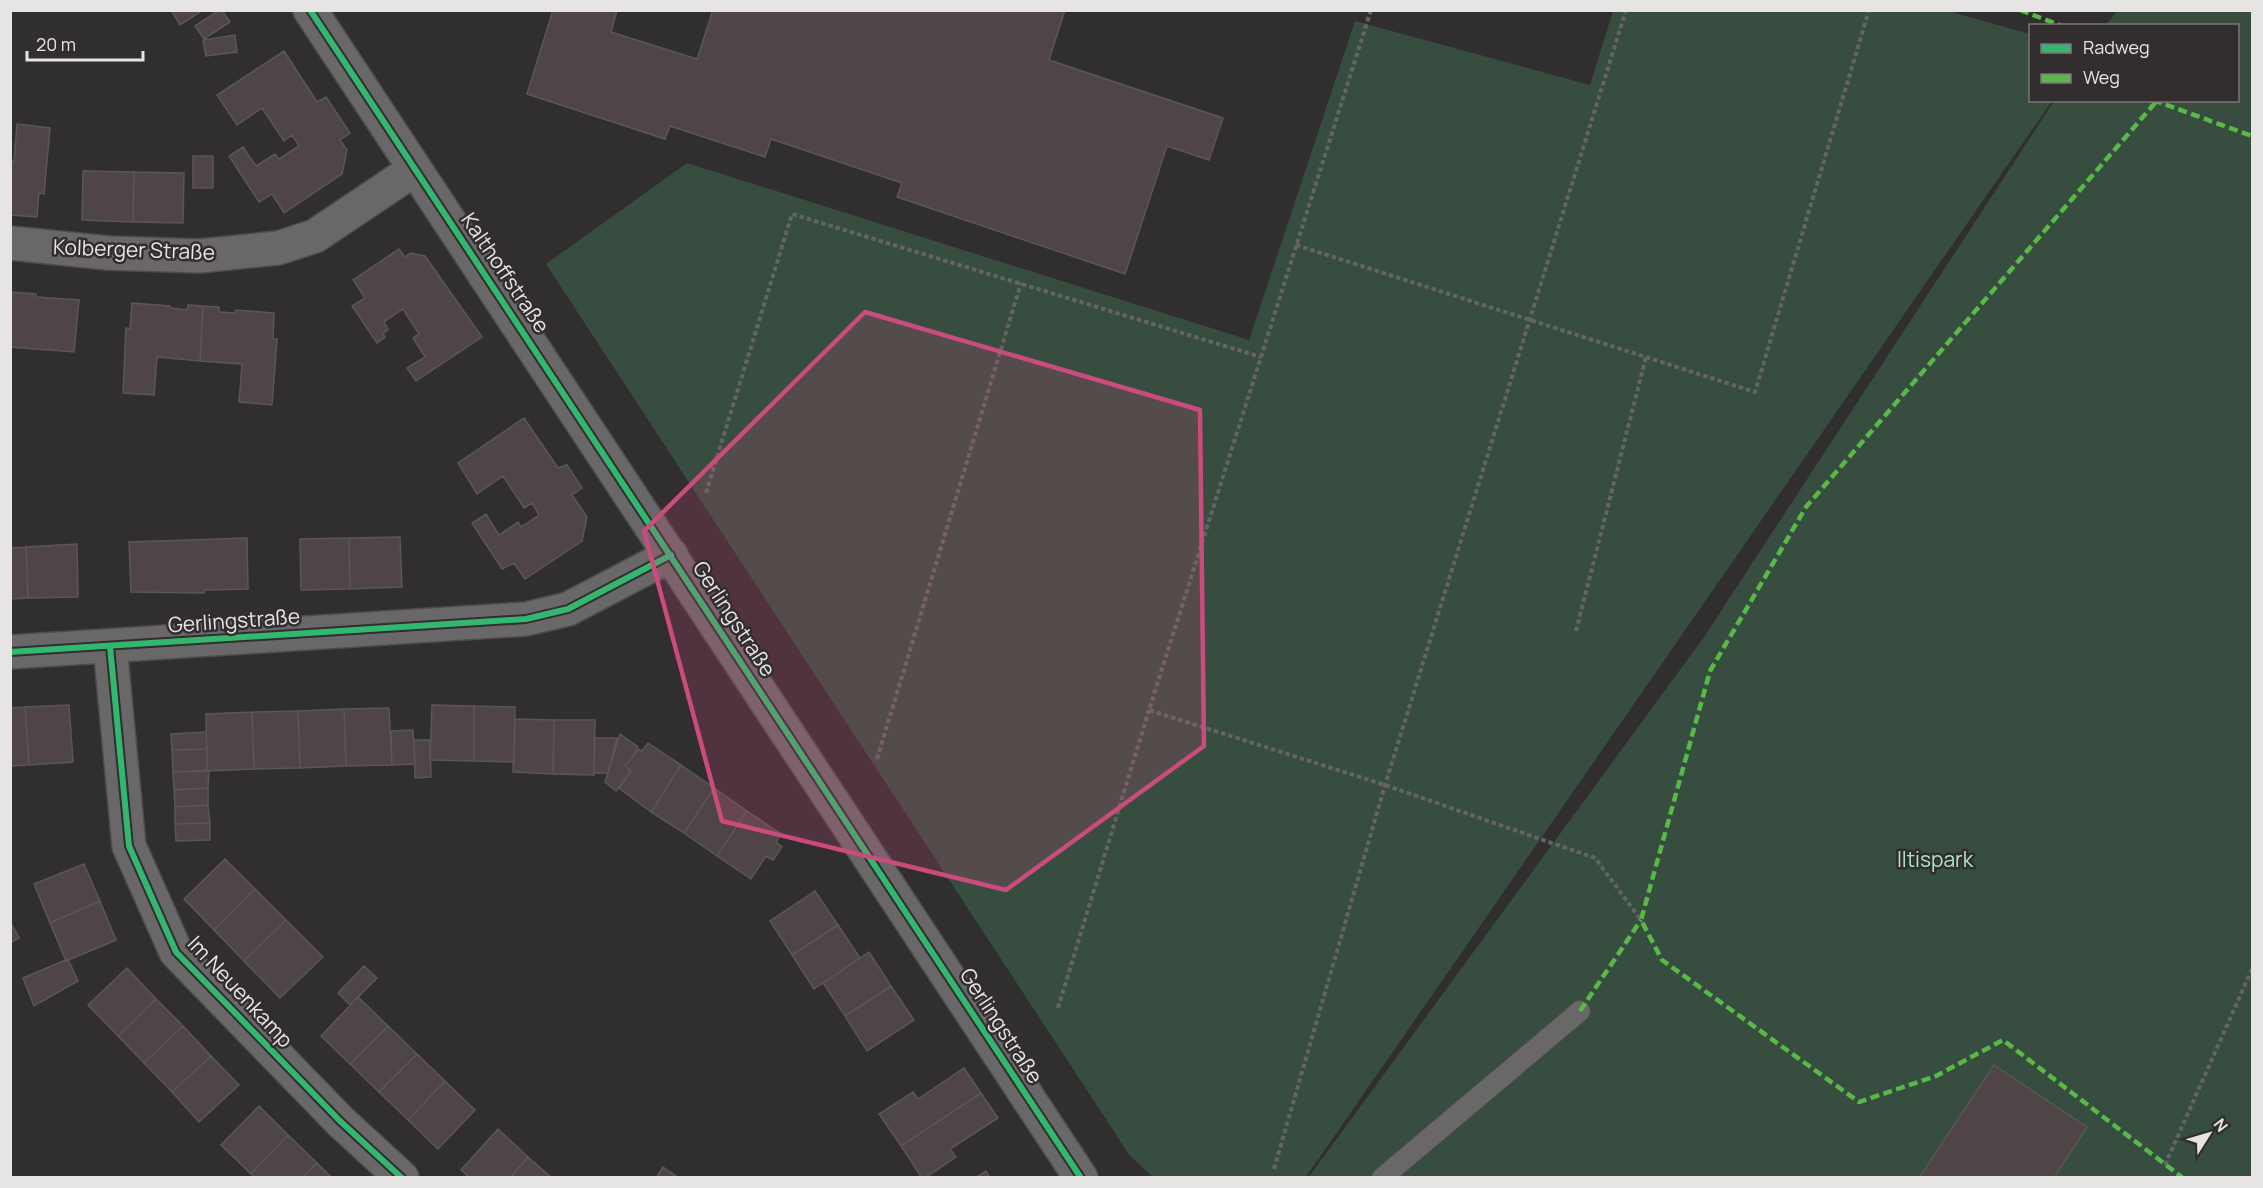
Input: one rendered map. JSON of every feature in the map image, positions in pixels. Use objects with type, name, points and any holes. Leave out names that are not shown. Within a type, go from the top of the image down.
[{"type":"street","name":"Kalthoffstraße","points":[[310,10],[671,555]]},
{"type":"street","name":"Kolberger Straße","points":[[10,243],[108,253],[200,256],[278,248],[315,236],[416,169]]},
{"type":"street","name":"Gerlingstraße","points":[[10,652],[526,620],[568,609],[671,555],[1081,1178]]},
{"type":"street","name":"Im Neuenkamp","points":[[110,646],[129,846],[176,952],[340,1121],[402,1178]]},
{"type":"lane","points":[[1382,1178],[1580,1011]]},
{"type":"path","points":[[1058,1008],[1149,710],[1371,10]]},
{"type":"path","points":[[1274,1170],[1385,785],[1626,10]]},
{"type":"path","points":[[1296,245],[1755,392],[1869,10]]},
{"type":"path","points":[[706,493],[792,214],[1261,357]]},
{"type":"path","points":[[876,759],[1021,284]]},
{"type":"path","points":[[1576,631],[1646,357]]},
{"type":"path","points":[[1149,710],[1385,785],[1595,858],[1641,920]]},
{"type":"path","points":[[2165,1165],[2253,969]]},
{"type":"highlighted area","points":[[865,312],[1200,410],[1204,746],[1006,890],[722,821],[644,531]]},
{"type":"green space","points":[[1613,11],[1948,11],[2029,34],[2029,102],[2051,102],[1306,1177],[1153,1177],[1130,1156],[546,264],[687,163],[1249,340],[1355,21],[1590,85]]},
{"type":"green space","name":"Iltispark","points":[[2117,11],[2252,11],[2252,1177],[1308,1178],[1704,637],[2053,102],[2239,102],[2239,24],[2107,24]]},
{"type":"building","points":[[171,10],[203,10],[180,25]]},
{"type":"building","points":[[222,10],[230,22],[204,39],[195,26]]},
{"type":"building","points":[[553,10],[617,10],[611,32],[697,59],[713,10],[1065,10],[1049,60],[1223,118],[1209,160],[1167,146],[1125,274],[897,197],[902,183],[771,139],[765,157],[670,126],[665,139],[527,94]]},
{"type":"building","points":[[235,35],[237,52],[206,56],[203,40]]},
{"type":"building","points":[[284,51],[317,102],[326,97],[350,133],[340,140],[347,150],[342,174],[284,213],[272,194],[259,202],[229,156],[243,147],[256,166],[275,154],[279,159],[299,146],[292,135],[284,141],[262,108],[237,125],[217,95]]},
{"type":"building","points":[[17,124],[50,128],[44,194],[39,193],[37,217],[10,215],[10,161],[14,161]]},
{"type":"building","points":[[193,156],[213,156],[213,188],[193,188]]},
{"type":"building","points":[[83,171],[134,172],[133,222],[82,220]]},
{"type":"building","points":[[134,172],[184,173],[183,223],[133,222]]},
{"type":"building","points":[[399,249],[405,257],[411,253],[425,256],[482,337],[416,381],[407,368],[425,357],[413,338],[419,334],[403,309],[384,322],[388,329],[383,334],[385,337],[377,343],[352,306],[365,298],[353,280]]},
{"type":"building","points":[[10,292],[36,294],[36,297],[79,300],[74,352],[10,347]]},
{"type":"building","points":[[132,303],[170,306],[187,310],[188,305],[203,306],[200,361],[157,357],[154,395],[123,393],[126,328],[130,329]]},
{"type":"building","points":[[203,306],[219,307],[219,312],[235,313],[236,310],[274,313],[273,339],[277,339],[272,405],[239,402],[242,364],[200,361]]},
{"type":"building","points":[[524,418],[558,468],[567,465],[582,488],[572,495],[587,517],[582,541],[525,579],[514,563],[502,569],[472,523],[486,514],[499,535],[518,522],[521,527],[539,515],[532,503],[524,508],[503,476],[477,494],[458,463]]},
{"type":"building","points":[[400,537],[402,587],[350,589],[349,538]]},
{"type":"building","points":[[247,538],[248,589],[205,590],[204,593],[131,592],[129,542]]},
{"type":"building","points":[[349,538],[350,589],[301,590],[300,539]]},
{"type":"building","points":[[77,544],[78,597],[28,598],[26,547]]},
{"type":"building","points":[[26,547],[28,598],[10,599],[10,548]]},
{"type":"building","points":[[69,705],[73,762],[29,765],[25,707]]},
{"type":"building","points":[[432,705],[474,706],[474,761],[430,760]]},
{"type":"building","points":[[474,706],[515,707],[514,762],[474,761]]},
{"type":"building","points":[[25,707],[29,765],[10,766],[10,708]]},
{"type":"building","points":[[389,708],[392,765],[346,766],[344,709]]},
{"type":"building","points":[[344,709],[346,766],[300,768],[298,711]]},
{"type":"building","points":[[298,711],[300,768],[254,769],[252,712]]},
{"type":"building","points":[[252,712],[254,769],[207,771],[206,714]]},
{"type":"building","points":[[515,719],[554,720],[553,774],[513,772]]},
{"type":"building","points":[[554,720],[595,720],[594,775],[553,774]]},
{"type":"building","points":[[413,730],[415,764],[392,765],[391,731]]},
{"type":"building","points":[[206,732],[207,749],[172,750],[171,734]]},
{"type":"building","points":[[620,734],[638,749],[625,766],[631,771],[616,791],[605,782]]},
{"type":"building","points":[[594,738],[617,738],[608,773],[594,773]]},
{"type":"building","points":[[414,740],[430,740],[431,777],[415,778]]},
{"type":"building","points":[[648,743],[681,765],[651,812],[619,788],[631,771],[625,766],[638,749],[642,751]]},
{"type":"building","points":[[207,749],[207,771],[173,772],[172,750]]},
{"type":"building","points":[[681,765],[714,788],[684,833],[651,812]]},
{"type":"building","points":[[209,770],[208,788],[174,790],[173,772]]},
{"type":"building","points":[[208,788],[208,805],[175,807],[174,790]]},
{"type":"building","points":[[714,788],[747,811],[717,856],[684,833]]},
{"type":"building","points":[[208,805],[210,823],[175,824],[175,807]]},
{"type":"building","points":[[747,811],[781,834],[776,842],[782,847],[773,860],[766,856],[751,879],[717,856]]},
{"type":"building","points":[[210,823],[210,840],[176,841],[175,824]]},
{"type":"building","points":[[225,859],[255,889],[214,930],[184,899]]},
{"type":"building","points":[[84,864],[100,901],[50,923],[34,884]]},
{"type":"building","points":[[255,889],[286,920],[244,961],[214,930]]},
{"type":"building","points":[[815,891],[838,925],[792,955],[770,921]]},
{"type":"building","points":[[100,901],[116,940],[66,961],[50,923]]},
{"type":"building","points":[[286,920],[323,957],[280,998],[244,961]]},
{"type":"building","points":[[10,921],[19,938],[10,943]]},
{"type":"building","points":[[838,925],[860,958],[814,989],[792,955]]},
{"type":"building","points":[[869,952],[891,986],[845,1016],[823,983]]},
{"type":"building","points":[[68,959],[78,981],[34,1006],[23,978]]},
{"type":"building","points":[[364,966],[377,978],[350,1005],[338,993]]},
{"type":"building","points":[[127,968],[156,999],[118,1036],[88,1005]]},
{"type":"building","points":[[891,986],[914,1020],[867,1051],[845,1016]]},
{"type":"building","points":[[358,997],[388,1026],[350,1064],[321,1036]]},
{"type":"building","points":[[156,999],[183,1026],[144,1063],[118,1036]]},
{"type":"building","points":[[183,1026],[211,1056],[172,1092],[144,1063]]},
{"type":"building","points":[[388,1026],[417,1054],[379,1092],[350,1064]]},
{"type":"building","points":[[417,1054],[445,1081],[408,1120],[379,1092]]},
{"type":"building","points":[[211,1056],[239,1085],[199,1122],[172,1092]]},
{"type":"building","points":[[1994,1065],[2087,1127],[2054,1178],[1919,1178]]},
{"type":"building","points":[[964,1068],[981,1093],[901,1146],[879,1114],[913,1092],[918,1099]]},
{"type":"building","points":[[445,1081],[475,1110],[438,1149],[408,1120]]},
{"type":"building","points":[[981,1093],[998,1118],[950,1149],[956,1157],[922,1178],[901,1146]]},
{"type":"building","points":[[259,1106],[288,1135],[251,1174],[221,1145]]},
{"type":"building","points":[[498,1129],[528,1157],[510,1178],[470,1178],[461,1170]]},
{"type":"building","points":[[288,1135],[317,1163],[302,1178],[255,1178],[251,1174]]},
{"type":"building","points":[[528,1157],[552,1178],[510,1178]]},
{"type":"building","points":[[317,1163],[332,1178],[302,1178]]},
{"type":"building","points":[[663,1167],[677,1177],[677,1178],[656,1178]]},
{"type":"building","points":[[986,1171],[990,1178],[975,1178]]},
{"type":"marked path","points":[[2020,10],[2057,24]]},
{"type":"marked path","points":[[2158,102],[2252,136]]},
{"type":"marked path","points":[[2155,103],[1806,507],[1710,671],[1641,920],[1662,960],[1859,1102],[1936,1076],[2003,1040],[2183,1178]]},
{"type":"marked path","points":[[1580,1011],[1641,920]]},
{"type":"cycle path","points":[[310,10],[1081,1178]]},
{"type":"cycle path","points":[[10,652],[526,619],[568,609],[671,555]]},
{"type":"cycle path","points":[[110,646],[129,846],[176,952],[340,1121],[402,1178]]}]
